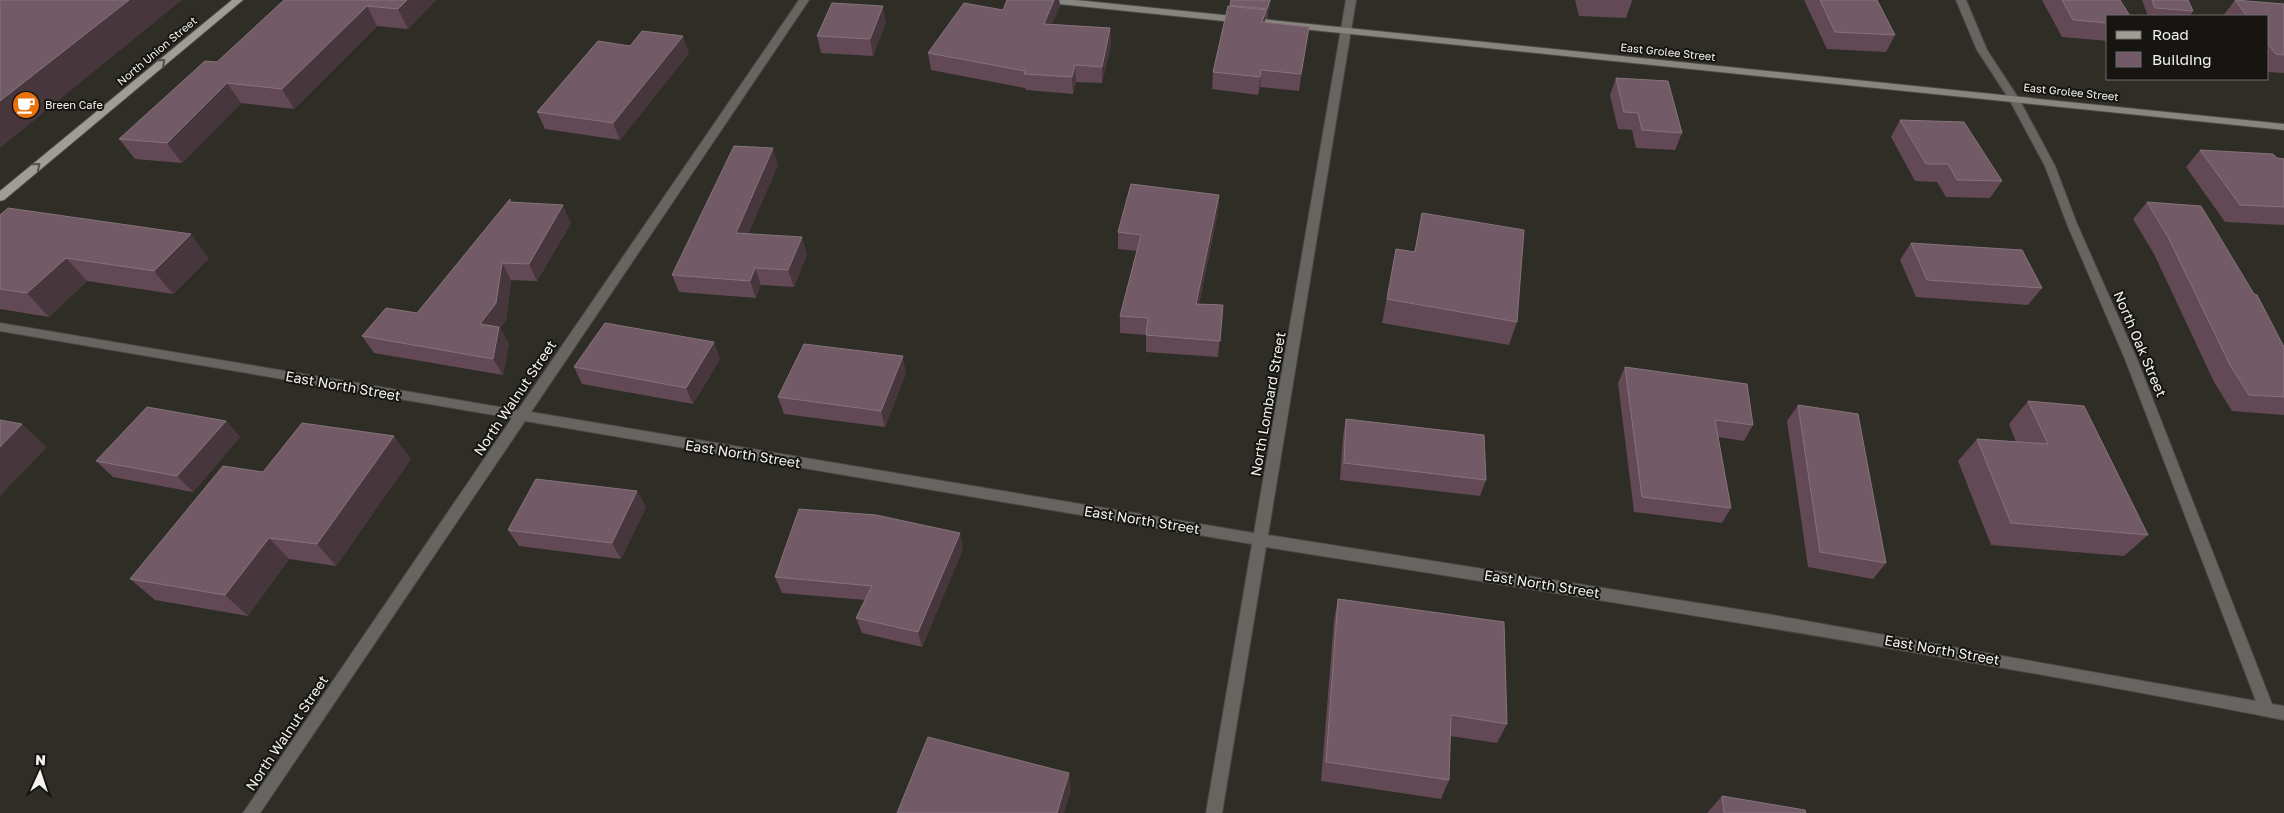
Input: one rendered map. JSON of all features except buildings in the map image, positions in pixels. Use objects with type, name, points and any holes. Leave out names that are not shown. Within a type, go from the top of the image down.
[{"type":"main road","name":"North Union Street","points":[[0,197],[238,0]]},
{"type":"street","name":"North Walnut Street","points":[[251,813],[804,0]]},
{"type":"street","name":"East Grolee Street","points":[[1049,0],[2284,127]]},
{"type":"street","name":"North Lombard Street","points":[[1214,813],[1351,0]]},
{"type":"street","name":"North Oak Street","points":[[1962,0],[1982,50],[2014,99],[2050,166],[2072,224],[2132,359],[2267,710]]},
{"type":"street","name":"East North Street","points":[[0,328],[1260,540],[1767,620],[2161,689],[2284,713]]},
{"type":"place","name":"Breen Cafe","points":[[26,105]]}]
